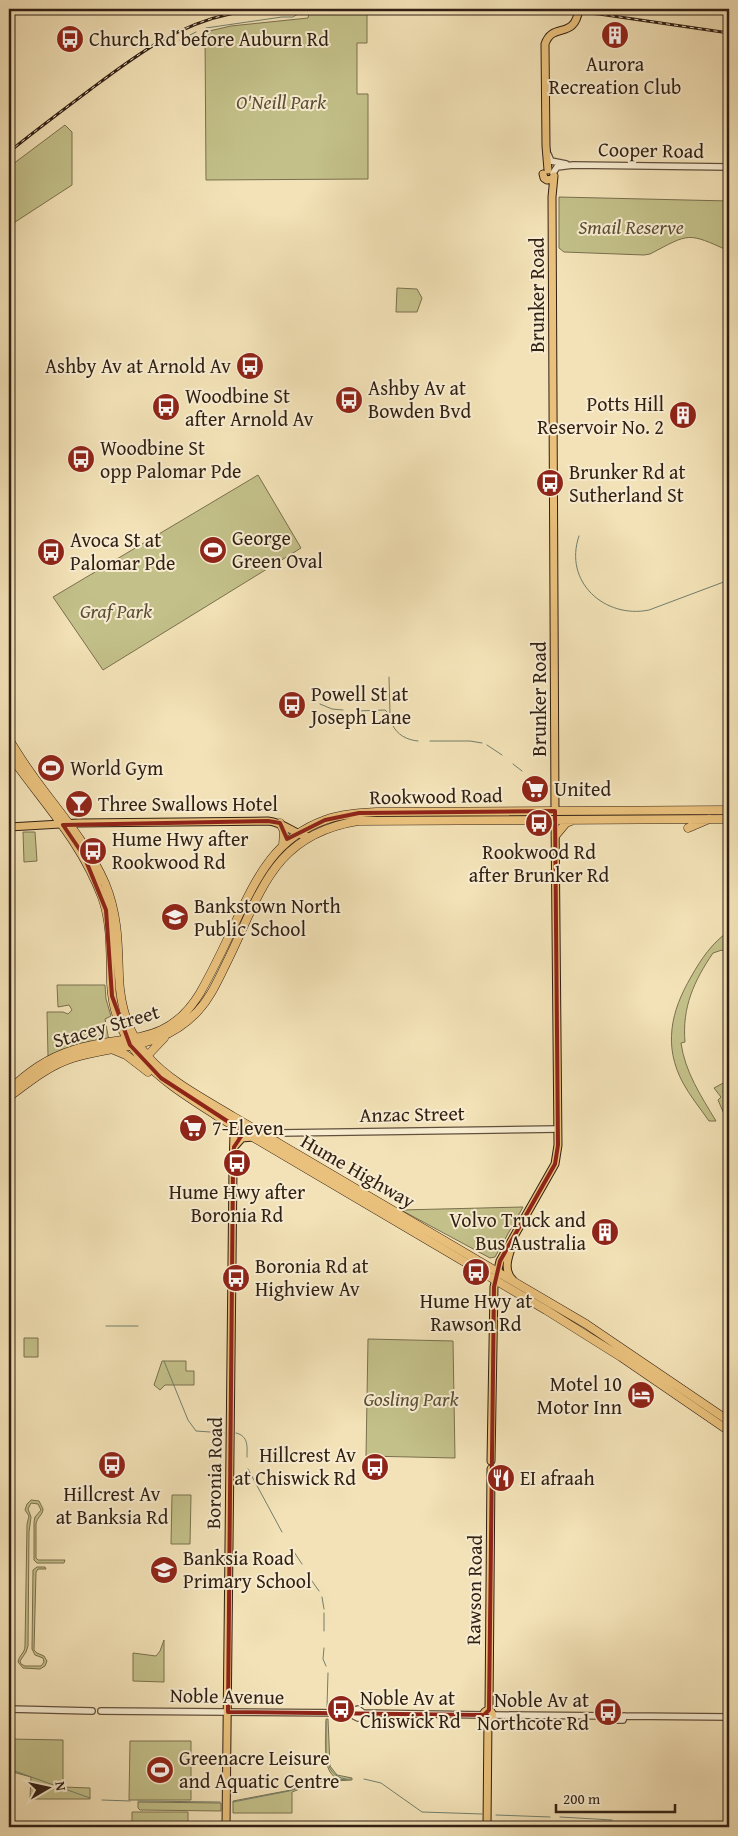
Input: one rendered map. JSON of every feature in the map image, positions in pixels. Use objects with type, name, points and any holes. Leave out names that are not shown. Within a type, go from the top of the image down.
[{"type":"highway","name":"Hume Highway","points":[[9,739],[94,860],[105,883],[118,929],[121,998],[133,1043],[150,1068],[175,1089],[237,1123],[270,1138],[514,1281],[604,1336],[729,1421]]},
{"type":"highway","name":"Hume Highway","points":[[9,754],[67,824]]},
{"type":"highway","name":"Rookwood Road","points":[[308,837],[327,828],[358,821],[729,810]]},
{"type":"highway","name":"Rookwood Road","points":[[297,834],[325,820],[359,813],[555,816],[576,819],[729,819]]},
{"type":"highway","points":[[688,828],[711,818]]},
{"type":"highway","points":[[556,835],[566,823],[576,819]]},
{"type":"highway","points":[[280,823],[284,830],[283,845]]},
{"type":"highway","name":"Stacey Street","points":[[9,1098],[45,1071],[58,1064],[82,1056],[114,1050],[133,1043],[166,1028],[183,1015],[196,1000],[258,875],[283,845],[297,834]]},
{"type":"highway","name":"Stacey Street","points":[[9,1090],[35,1068],[61,1054],[76,1049],[133,1043],[168,1035],[188,1021],[205,1003],[227,963],[264,883],[280,862],[308,837]]},
{"type":"highway","points":[[148,1056],[168,1035]]},
{"type":"highway","name":"Hume Highway","points":[[133,1043],[170,1078],[237,1123],[253,1137],[621,1357],[729,1431]]},
{"type":"highway","points":[[114,1050],[126,1055],[154,1077],[175,1089]]},
{"type":"main road","name":"Brunker Road","points":[[495,1280],[500,1261],[555,1164],[558,1145],[552,193],[546,146],[546,42],[553,33],[575,24],[579,9]]},
{"type":"main road","points":[[9,827],[67,824],[263,821],[280,823],[297,834],[308,837]]},
{"type":"main road","name":"Boronia Road","points":[[226,1827],[234,1147],[237,1123]]},
{"type":"main road","points":[[234,1147],[242,1138],[253,1137]]},
{"type":"main road","points":[[514,1281],[507,1273],[507,1267],[517,1232]]},
{"type":"main road","name":"Rawson Road","points":[[487,1827],[491,1470],[496,1465],[491,1461],[495,1280]]},
{"type":"street","points":[[546,146],[550,160],[573,165]]},
{"type":"street","points":[[549,174],[554,165],[573,165]]},
{"type":"street","name":"Cooper Road","points":[[573,165],[729,167]]},
{"type":"street","name":"Anzac Street","points":[[270,1138],[274,1134],[279,1133],[558,1128]]},
{"type":"street","name":"Noble Avenue","points":[[9,1710],[92,1710],[97,1706],[101,1711],[354,1713],[355,1717],[358,1718],[363,1713],[489,1715]]},
{"type":"street","points":[[489,1715],[615,1716],[620,1721],[623,1720],[624,1716],[729,1717]]},
{"type":"highlighted area","points":[[555,811],[558,1145],[555,1164],[500,1261],[494,1287],[489,1710],[484,1715],[228,1712],[233,1169],[234,1147],[244,1132],[161,1078],[130,1045],[112,996],[106,910],[84,856],[63,825],[268,821],[280,823],[287,839],[325,820],[359,813]]},
{"type":"green space","name":"O'Neill Park","points":[[309,13],[367,13],[367,43],[357,43],[357,94],[368,94],[368,179],[206,180],[205,32],[231,26],[308,18]]},
{"type":"green space","points":[[65,125],[72,132],[72,185],[9,226],[9,167]]},
{"type":"green space","name":"Smail Reserve","points":[[559,197],[729,201],[729,251],[705,240],[689,238],[673,242],[650,254],[644,255],[564,252],[559,248]]},
{"type":"green space","points":[[397,288],[417,289],[422,298],[417,312],[396,312]]},
{"type":"green space","name":"Graf Park","points":[[258,475],[301,548],[103,670],[53,597]]},
{"type":"green space","points":[[23,832],[35,832],[37,861],[24,862]]},
{"type":"green space","points":[[729,931],[729,956],[722,950],[713,953],[695,984],[685,1017],[685,1042],[681,1043],[690,1074],[716,1121],[709,1121],[686,1088],[677,1069],[671,1042],[672,1029],[678,1003],[695,970],[712,946]]},
{"type":"green space","points":[[57,985],[105,985],[106,999],[111,1016],[105,1019],[109,1041],[61,1051],[48,1056],[47,1012],[63,1012],[68,1014],[72,1010],[69,1005],[58,1007]]},
{"type":"green space","points":[[729,1080],[729,1121],[727,1121],[718,1100],[721,1097],[714,1088]]},
{"type":"green space","points":[[523,1207],[495,1257],[490,1258],[401,1210]]},
{"type":"green space","points":[[24,1338],[38,1338],[38,1357],[24,1357]]},
{"type":"green space","name":"Gosling Park","points":[[368,1339],[453,1341],[455,1458],[366,1456]]},
{"type":"green space","points":[[162,1361],[186,1361],[186,1371],[194,1371],[194,1385],[165,1385],[160,1390],[154,1385]]},
{"type":"green space","points":[[172,1495],[191,1495],[190,1544],[171,1544]]},
{"type":"green space","points":[[31,1500],[39,1501],[43,1509],[36,1524],[36,1558],[38,1560],[65,1560],[64,1563],[37,1563],[34,1560],[34,1522],[35,1517],[41,1510],[38,1504],[31,1503],[28,1509],[31,1517],[29,1532],[28,1646],[20,1661],[25,1666],[41,1666],[44,1662],[43,1658],[35,1655],[32,1649],[33,1570],[37,1567],[45,1567],[46,1569],[38,1569],[36,1572],[34,1650],[44,1656],[47,1661],[45,1666],[40,1669],[23,1668],[18,1662],[25,1646],[27,1524],[29,1516],[25,1510]]},
{"type":"green space","points":[[164,1640],[164,1682],[133,1681],[133,1653],[156,1656]]},
{"type":"green space","points":[[326,1719],[328,1719],[330,1766],[337,1775],[352,1778],[352,1780],[318,1782],[292,1792],[292,1813],[233,1813],[233,1801],[291,1790],[316,1781],[336,1779],[326,1763]]},
{"type":"green space","points":[[9,1739],[63,1740],[63,1787],[90,1788],[90,1799],[30,1799],[31,1777],[9,1771]]},
{"type":"green space","name":"Greenacre Leisure and Aquatic Centre","points":[[130,1741],[191,1741],[191,1800],[129,1800]]},
{"type":"green space","points":[[138,1802],[221,1803],[221,1811],[140,1810]]},
{"type":"green space","points":[[132,1812],[188,1812],[188,1827],[132,1827]]},
{"type":"waterway","points":[[206,28],[293,17],[298,14]]},
{"type":"waterway","points":[[180,40],[196,32]]},
{"type":"waterway","points":[[579,536],[576,553],[577,568],[583,582],[591,594],[603,603],[617,609],[649,610],[729,580]]},
{"type":"waterway","points":[[389,677],[390,714]]},
{"type":"waterway","points":[[320,704],[332,709],[343,710]]},
{"type":"waterway","points":[[356,711],[385,710],[394,728],[400,734],[406,738],[418,741]]},
{"type":"waterway","points":[[430,741],[470,741],[482,743]]},
{"type":"waterway","points":[[487,745],[502,755]]},
{"type":"waterway","points":[[513,764],[522,771]]},
{"type":"waterway","points":[[543,785],[549,786]]},
{"type":"waterway","points":[[723,1092],[724,1087],[729,1084]]},
{"type":"waterway","points":[[106,1326],[138,1326]]},
{"type":"waterway","points":[[164,1361],[188,1420],[196,1431],[224,1433]]},
{"type":"waterway","points":[[236,1433],[245,1439],[247,1457]]},
{"type":"waterway","points":[[248,1469],[282,1532]]},
{"type":"waterway","points":[[294,1552],[302,1564]]},
{"type":"waterway","points":[[312,1581],[319,1591]]},
{"type":"waterway","points":[[322,1597],[324,1609]]},
{"type":"waterway","points":[[324,1613],[324,1631]]},
{"type":"waterway","points":[[324,1648],[323,1659],[326,1666]]},
{"type":"waterway","points":[[327,1707],[328,1673]]},
{"type":"waterway","points":[[326,1721],[325,1747],[328,1765],[338,1776],[346,1779]]},
{"type":"waterway","points":[[9,1769],[90,1798]]},
{"type":"waterway","points":[[233,1802],[289,1791],[318,1781],[351,1779]]},
{"type":"waterway","points":[[364,1779],[381,1783],[422,1812],[482,1814]]},
{"type":"waterway","points":[[102,1800],[130,1801]]},
{"type":"waterway","points":[[138,1801],[220,1802]]},
{"type":"waterway","points":[[496,1815],[550,1817]]},
{"type":"waterway","points":[[560,1817],[612,1820]]},
{"type":"waterway","points":[[624,1823],[640,1827]]},
{"type":"railway","points":[[9,152],[123,65],[156,44],[192,26],[210,19],[245,11],[293,8],[356,9]]},
{"type":"railway","points":[[539,9],[599,14],[729,33]]},
{"type":"place","name":"Aurora Recreation Club","points":[[615,35]]},
{"type":"place","name":"Church Rd before Auburn Rd","points":[[70,39]]},
{"type":"place","name":"Ashby Av at Arnold Av","points":[[250,366]]},
{"type":"place","name":"Ashby Av at Bowden Bvd","points":[[349,400]]},
{"type":"place","name":"Woodbine St after Arnold Av","points":[[166,407]]},
{"type":"place","name":"Potts Hill Reservoir No. 2","points":[[683,415]]},
{"type":"place","name":"Woodbine St opp Palomar Pde","points":[[81,459]]},
{"type":"place","name":"Brunker Rd at Sutherland St","points":[[550,483]]},
{"type":"place","name":"George Green Oval","points":[[213,550]]},
{"type":"place","name":"Avoca St at Palomar Pde","points":[[51,552]]},
{"type":"place","name":"Powell St at Joseph Lane","points":[[292,705]]},
{"type":"place","name":"World Gym","points":[[51,768]]},
{"type":"place","name":"United","points":[[535,789]]},
{"type":"place","name":"Three Swallows Hotel","points":[[79,804]]},
{"type":"place","name":"Rookwood Rd after Brunker Rd","points":[[539,823]]},
{"type":"place","name":"Hume Hwy after Rookwood Rd","points":[[93,851]]},
{"type":"place","name":"Bankstown North Public School","points":[[175,917]]},
{"type":"place","name":"7-Eleven","points":[[193,1128]]},
{"type":"place","name":"Hume Hwy after Boronia Rd","points":[[237,1163]]},
{"type":"place","name":"Volvo Truck and Bus Australia","points":[[605,1232]]},
{"type":"place","name":"Hume Hwy at Rawson Rd","points":[[476,1272]]},
{"type":"place","name":"Boronia Rd at Highview Av","points":[[236,1278]]},
{"type":"place","name":"Motel 10 Motor Inn","points":[[641,1395]]},
{"type":"place","name":"Hillcrest Av at Banksia Rd","points":[[112,1465]]},
{"type":"place","name":"Hillcrest Av at Chiswick Rd","points":[[375,1467]]},
{"type":"place","name":"EI afraah","points":[[501,1478]]},
{"type":"place","name":"Banksia Road Primary School","points":[[164,1570]]},
{"type":"place","name":"Noble Av at Chiswick Rd","points":[[341,1709]]},
{"type":"place","name":"Noble Av at Northcote Rd","points":[[608,1712]]},
{"type":"place","name":"Greenacre Leisure and Aquatic Centre","points":[[160,1770]]}]
